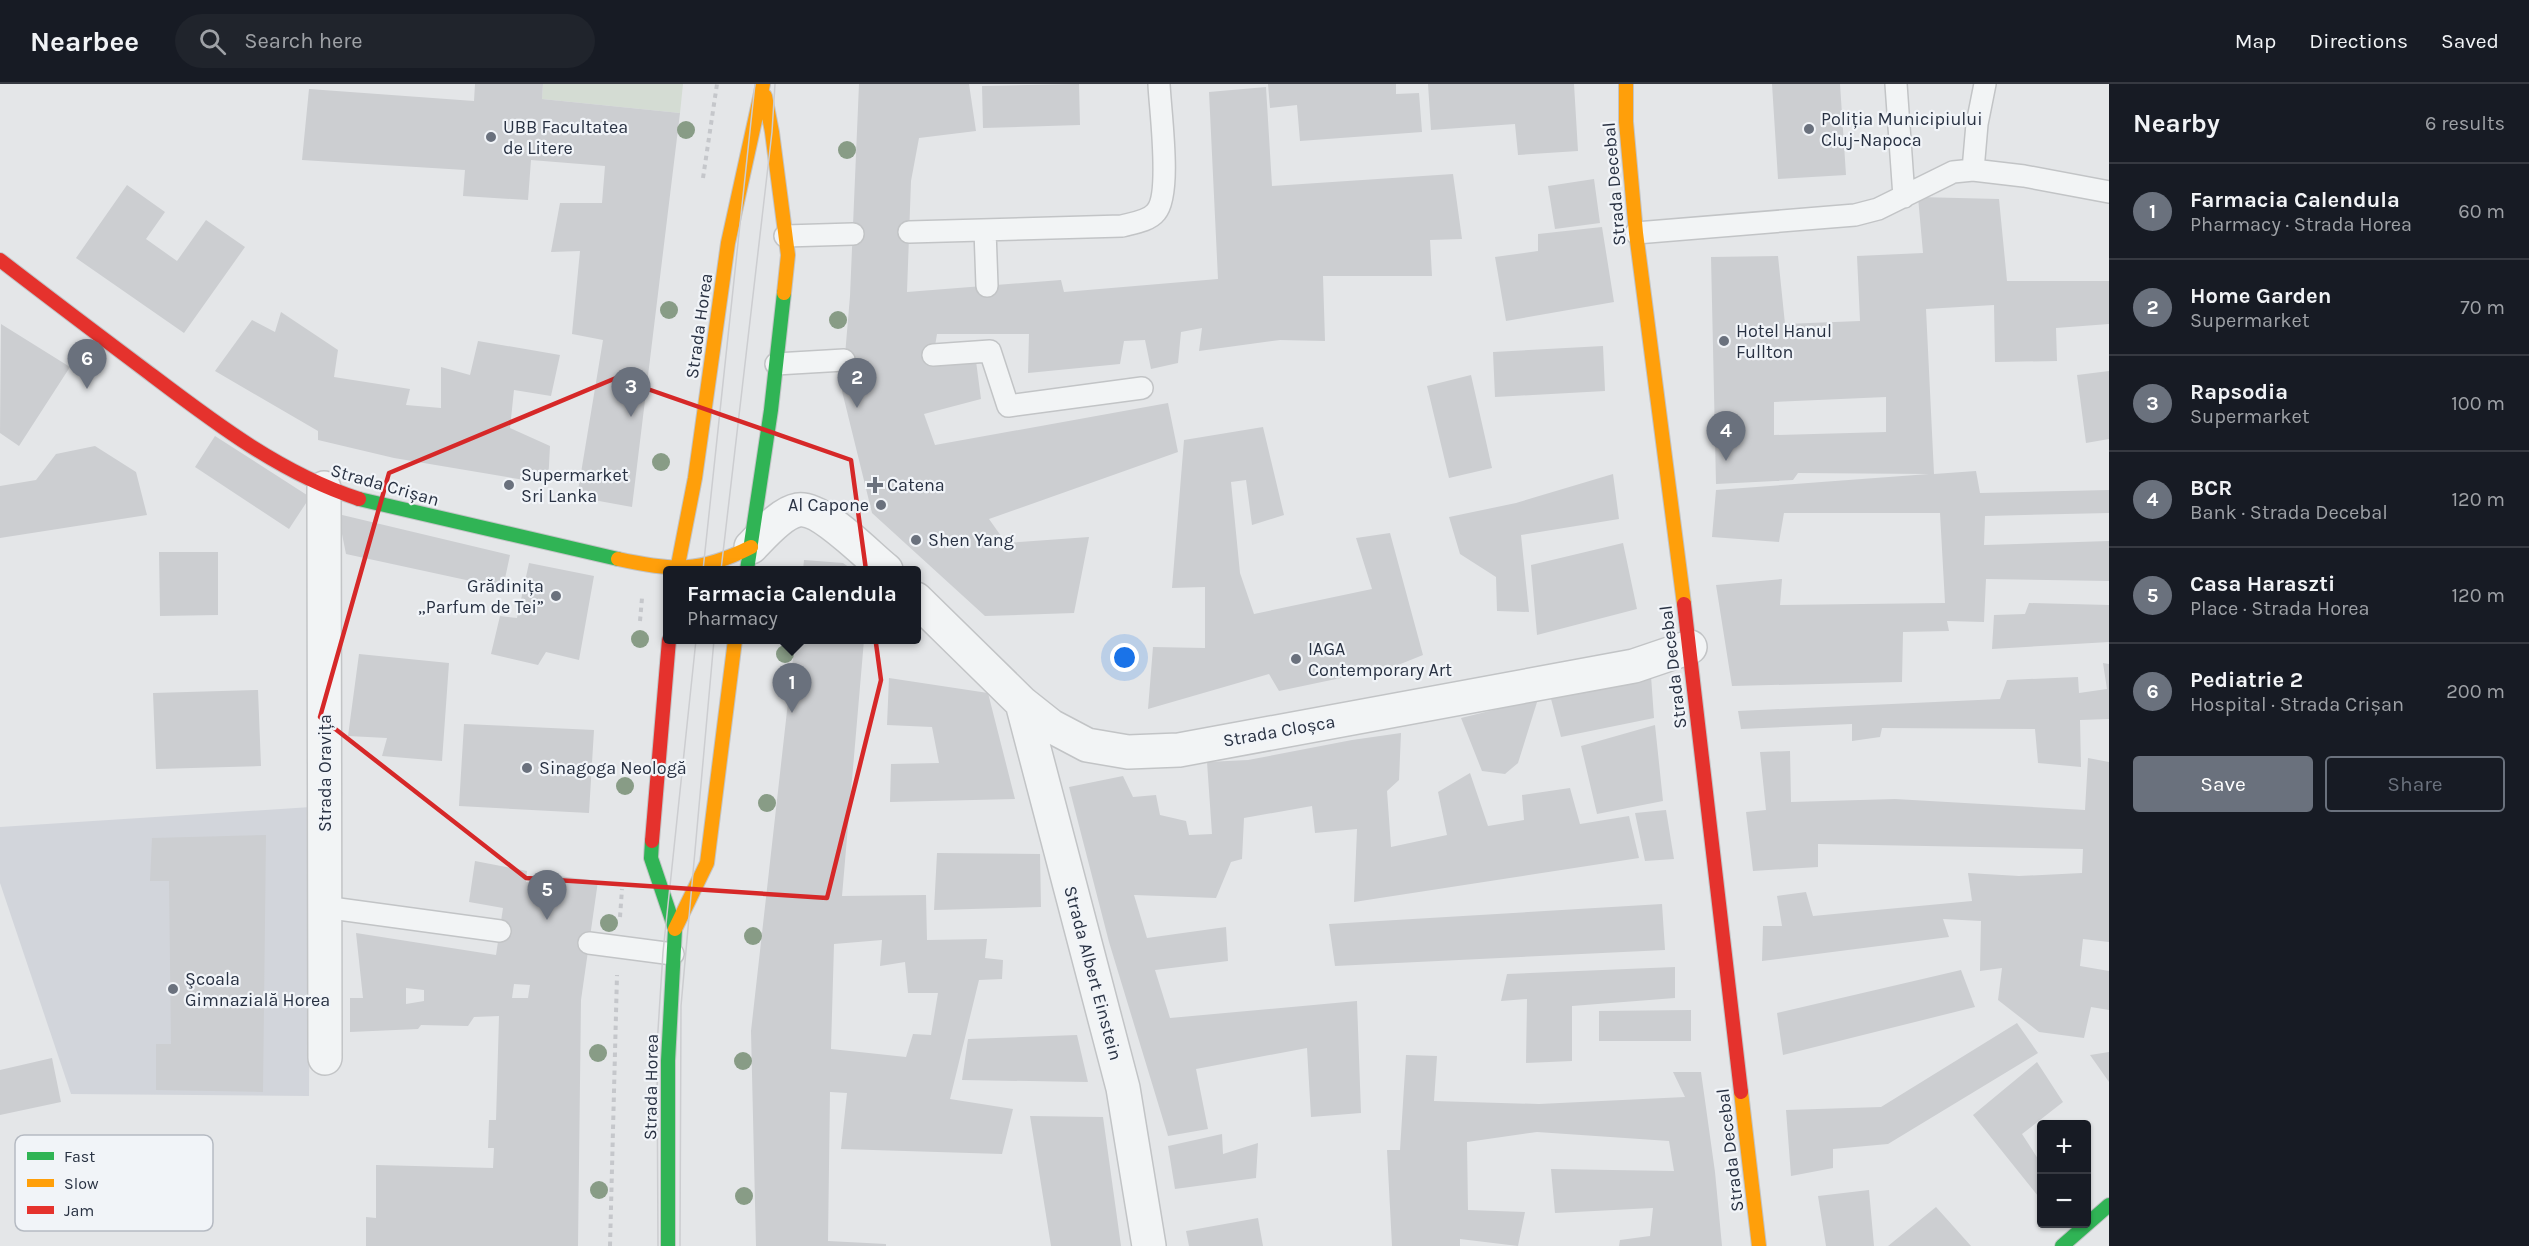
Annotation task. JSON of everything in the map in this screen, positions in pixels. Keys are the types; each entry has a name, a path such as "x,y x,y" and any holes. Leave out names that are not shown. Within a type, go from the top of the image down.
{"street":[{"name":"Strada Decebal","path":"1626,84 1626,122 1636,233 1690,647 1759,1246"},
{"name":"Strada Horea","path":"749,559 776,364 788,255 772,132 763,86"},
{"name":"Strada Horea","path":"678,566 697,467 728,243 763,86"},
{"name":"Strada Crișan","path":"0,260 196,409 258,451 324,488 367,502 663,568"},
{"name":"Strada Oravița","path":"324,488 325,1058"},
{"path":"749,559 783,518 796,510 803,510 819,515 881,566"},
{"name":"Strada Crișan","path":"713,566 749,559"},
{"name":"Strada Cloșca","path":"921,604 1022,703 1051,726 1087,745 1128,752 1179,750 1634,666 1690,647"},
{"name":"Strada Horea","path":"669,644 651,858 675,929"},
{"name":"Strada Horea","path":"668,1246 668,1061 675,929 707,863 734,644"},
{"name":"Strada Albert Einstein","path":"1022,703 1123,1088 1149,1246"},
{"path":"2062,1246 2109,1205"}],"lane":[{"path":"909,232 1122,226 1142,221 1156,213 1163,198 1165,180 1159,84"},
{"path":"1896,84 1904,197"},
{"path":"1973,170 1977,124 1986,84"},
{"path":"1636,233 1855,215 1878,209 1953,172 1973,170 2024,176 2109,192"},
{"path":"985,230 987,286"},
{"path":"785,236 853,234"},
{"path":"933,355 990,343 1008,406 1142,388"},
{"path":"776,364 844,360"},
{"path":"324,908 500,931"},
{"path":"589,943 673,954"}],"highlighted area":[{"path":"616,378 851,460 881,680 827,898 526,878 320,717 389,473"}],"shaded area":[{"path":"543,84 683,84 680,113 542,99"},
{"name":"Şcoala Gimnazială Horea","path":"311,807 309,1096 71,1094 0,883 0,827"}],"building":[{"path":"475,84 543,84 542,99 680,113 632,507 577,497 603,340 572,334 580,251 551,252 560,203 602,203 605,166 531,160 528,200 463,196 465,170 302,160 309,89 474,101"},
{"path":"859,84 969,84 976,131 919,138 911,181 907,292 1061,280 1064,292 1218,279 1209,92 1266,87 1272,186 1453,174 1462,239 1430,240 1432,276 1323,276 1325,341 1280,340 1199,351 1202,328 1181,332 1178,363 1151,369 1145,340 1124,341 1120,364 1028,373 1029,334 937,334 932,364 976,361 981,399 924,414 935,445 1168,403 1178,452 989,519 1006,543 1089,537 1074,613 985,616 872,513 842,391 850,296"},
{"path":"1079,84 1080,125 983,128 982,86"},
{"path":"1268,84 1396,84 1396,94 1419,93 1422,132 1300,141 1297,105 1270,108"},
{"path":"1428,84 1574,84 1578,151 1518,155 1515,124 1431,130"},
{"name":"Poliția Municipiului Cluj-Napoca","path":"1772,84 1840,84 1846,175 1778,179"},
{"path":"1594,179 1600,223 1555,229 1548,186"},
{"path":"127,185 165,212 146,239 177,261 206,220 245,247 184,333 76,258"},
{"path":"1918,197 1999,199 2007,281 2109,281 2109,324 2056,328 2057,361 1995,362 1994,305 1926,309 1934,474 1976,471 1980,493 2109,490 2109,513 1985,516 1984,545 2109,541 2109,581 1986,579 1984,622 1947,621 1949,631 1903,632 1902,682 1732,686 1716,585 1782,579 1780,605 1945,603 1940,513 1784,513 1779,542 1712,537 1716,490 1929,474 1798,473 1793,480 1716,484 1711,257 1778,256 1785,324 1860,321 1857,256 1923,253","holes":["1886,397 1886,432 1774,435 1774,402"]},
{"path":"1602,227 1614,302 1506,321 1495,257 1538,251 1538,234"},
{"path":"281,312 338,350 334,377 410,389 406,405 441,408 441,367 470,375 478,341 560,355 551,396 514,390 510,428 550,446 548,484 394,458 318,440 318,431 215,371 252,320 275,332"},
{"path":"1,324 70,367 19,446 0,433"},
{"path":"1603,346 1605,391 1495,397 1493,352"},
{"path":"2109,371 2109,439 2086,443 2077,375"},
{"path":"1471,375 1492,468 1449,478 1427,386"},
{"path":"1263,427 1284,515 1252,525 1246,480 1231,482 1240,573 1254,614 1372,589 1356,538 1390,533 1423,655 1393,667 1279,691 1269,674 1148,709 1153,647 1205,648 1205,587 1172,588 1184,440"},
{"path":"215,436 310,497 289,529 195,467"},
{"path":"95,446 136,472 147,515 0,538 0,486 36,480 56,454"},
{"path":"1613,474 1619,519 1521,535 1529,612 1497,611 1496,577 1460,554 1449,517 1516,503"},
{"path":"338,514 510,555 503,588 346,554"},
{"path":"1623,543 1637,609 1537,635 1531,565"},
{"path":"159,552 218,552 218,615 160,616"},
{"path":"804,560 843,563 847,566 803,566"},
{"name":"Grădinița „Parfum de Tei”","path":"529,563 594,576 579,660 546,652 538,665 491,654 500,616 517,618"},
{"path":"2029,603 2109,605 2109,642 1992,649 1994,615 2025,614"},
{"path":"795,644 864,644 842,896 926,895 927,940 987,939 985,958 1003,960 1002,979 979,980 950,1099 1013,1109 1002,1154 841,1149 847,1093 830,1092 828,1241 886,1244 886,1246 756,1246 751,1031","holes":["882,940 880,966 905,962 908,993 938,993 931,1035 913,1034 906,1057 831,1049 834,944"]},
{"path":"359,654 449,663 442,761 382,756 387,738 348,736"},
{"path":"2103,663 2109,664 2109,719 2080,720 2081,767 2038,763 2035,729 1882,728 1880,737 1852,741 1852,724 1741,729 1738,711 2000,699 2007,680 2078,677 2079,693 2107,689"},
{"path":"1651,676 1654,718 1561,737 1550,695"},
{"path":"889,678 988,693 1015,799 890,802 891,764 939,763 932,727 887,725"},
{"path":"258,690 261,766 156,769 153,693"},
{"path":"1538,699 1518,763 1505,774 1482,771 1461,718"},
{"name":"Sinagoga Neologă","path":"464,724 594,730 589,813 459,806"},
{"path":"1655,725 1663,801 1597,814 1581,746"},
{"path":"1401,733 1399,780 1387,791 1391,847 1447,835 1438,792 1470,773 1488,826 1524,820 1522,795 1570,788 1580,824 1629,816 1639,858 1354,902 1357,829 1315,833 1312,806 1244,818 1242,859 1231,862 1216,898 1134,895 1147,938 1226,927 1228,961 1155,970 1170,1018 1357,1001 1361,1113 1311,1117 1307,1048 1196,1069 1208,1129 1168,1136 1109,942 1069,787 1123,776 1133,797 1156,795 1160,815 1186,821 1189,835 1212,834 1207,762 1248,760"},
{"path":"1790,751 1791,802 1895,799 2085,810 2088,758 2109,762 2109,942 2083,939 2080,966 2109,971 2109,1010 2091,1007 2084,1038 2039,1032 1998,1000 2002,968 1980,971 1981,921 1943,919 1949,937 1762,961 1763,926 1782,926 1777,896 1806,892 1813,916 1972,901 1968,873 2019,876 2082,873 2083,849 1818,844 1818,867 1753,871 1746,812 1766,810 1760,752"},
{"path":"1666,810 1674,859 1645,861 1635,813"},
{"path":"266,835 263,1092 156,1090 156,1044 171,1044 169,881 150,881 152,838"},
{"path":"937,853 1040,854 1041,907 934,910"},
{"path":"475,861 527,871 526,882 542,884 543,874 598,881 581,1000 578,1246 366,1246 366,1217 376,1218 376,1165 493,1168 494,1148 488,1148 489,1120 496,1120 499,1016 474,1017 468,1026 421,1025 418,1029 350,1032 350,998 363,998 356,933 496,955 503,908 469,902","holes":["514,984 530,985 528,998 512,998","406,988 424,990 424,1001 406,1004"]},
{"path":"1662,904 1665,950 1335,966 1329,924"},
{"path":"1675,967 1675,998 1572,1006 1572,1061 1526,1063 1527,999 1501,1001 1507,974"},
{"path":"1961,970 1975,1007 1783,1055 1777,1013"},
{"path":"1691,1010 1691,1041 1599,1041 1599,1011"},
{"path":"2017,1023 2038,1053 1888,1144 1833,1149 1833,1168 1791,1176 1786,1110 1881,1107"},
{"path":"1077,1035 1088,1082 962,1080 968,1039"},
{"path":"2109,1052 2109,1082 2090,1055"},
{"path":"1406,1055 1437,1056 1434,1101 1539,1104 1685,1097 1673,1072 1701,1072 1715,1172 1722,1246 1619,1246 1620,1240 1650,1236 1653,1208 1555,1213 1551,1169 1674,1171 1669,1141 1537,1132 1467,1142 1468,1210 1525,1212 1518,1246 1460,1239 1460,1246 1392,1246 1387,1150 1400,1150"},
{"path":"52,1058 61,1102 0,1115 0,1070"},
{"path":"2037,1062 2063,1102 2037,1120 2022,1134 2037,1157 2037,1195 1973,1115"},
{"path":"1030,1116 1103,1117 1121,1246 1051,1246"},
{"path":"1222,1134 1223,1154 1258,1143 1256,1178 1175,1189 1168,1146"},
{"path":"1869,1190 1874,1246 1826,1246 1818,1196"},
{"path":"1936,1207 1971,1246 1888,1246"},
{"path":"1258,1218 1263,1246 1189,1246 1186,1231"}],"tram line":[{"path":"703,566 755,84"},
{"path":"721,566 772,132 775,84"},
{"path":"658,1246 657,1046 663,952 696,644"},
{"path":"680,1246 681,1006 714,644"}],"traffic: fast":[{"path":"748,566 771,410 784,293"},
{"path":"359,499 618,559"},
{"path":"652,841 651,858 675,929 668,1061 668,1246"},
{"path":"2062,1246 2109,1205"}],"traffic: slow":[{"path":"678,566 695,478 728,243 763,84"},
{"path":"1626,84 1626,122 1636,233 1684,604"},
{"path":"765,96 788,255 784,293"},
{"path":"694,566 716,562 751,547"},
{"path":"618,559 663,566"},
{"path":"675,929 707,863 734,644"},
{"path":"1741,1092 1759,1246"}],"traffic: jam":[{"path":"0,260 195,408 247,444 301,475 359,499"},
{"path":"1684,604 1741,1092"},
{"path":"652,841 669,644"}],"place":[{"name":"Poliția Municipiului Cluj-Napoca","path":"1809,129"},
{"name":"UBB Facultatea de Litere","path":"491,137"},
{"name":"Hotel Hanul Fullton","path":"1724,341"},
{"name":"Pediatrie 2","path":"87,389"},
{"name":"Home Garden","path":"857,408"},
{"name":"Rapsodia","path":"631,417"},
{"name":"BCR","path":"1726,461"},
{"name":"Supermarket Sri Lanka","path":"509,485"},
{"name":"Catena","path":"875,485"},
{"name":"Al Capone","path":"881,505"},
{"name":"Shen Yang","path":"916,540"},
{"name":"Grădinița „Parfum de Tei”","path":"556,596"},
{"name":"IAGA Contemporary Art","path":"1296,659"},
{"name":"Farmacia Calendula","path":"792,713"},
{"name":"Sinagoga Neologă","path":"527,768"},
{"name":"Casa Haraszti","path":"547,920"},
{"name":"Şcoala Gimnazială Horea","path":"173,989"}]}
